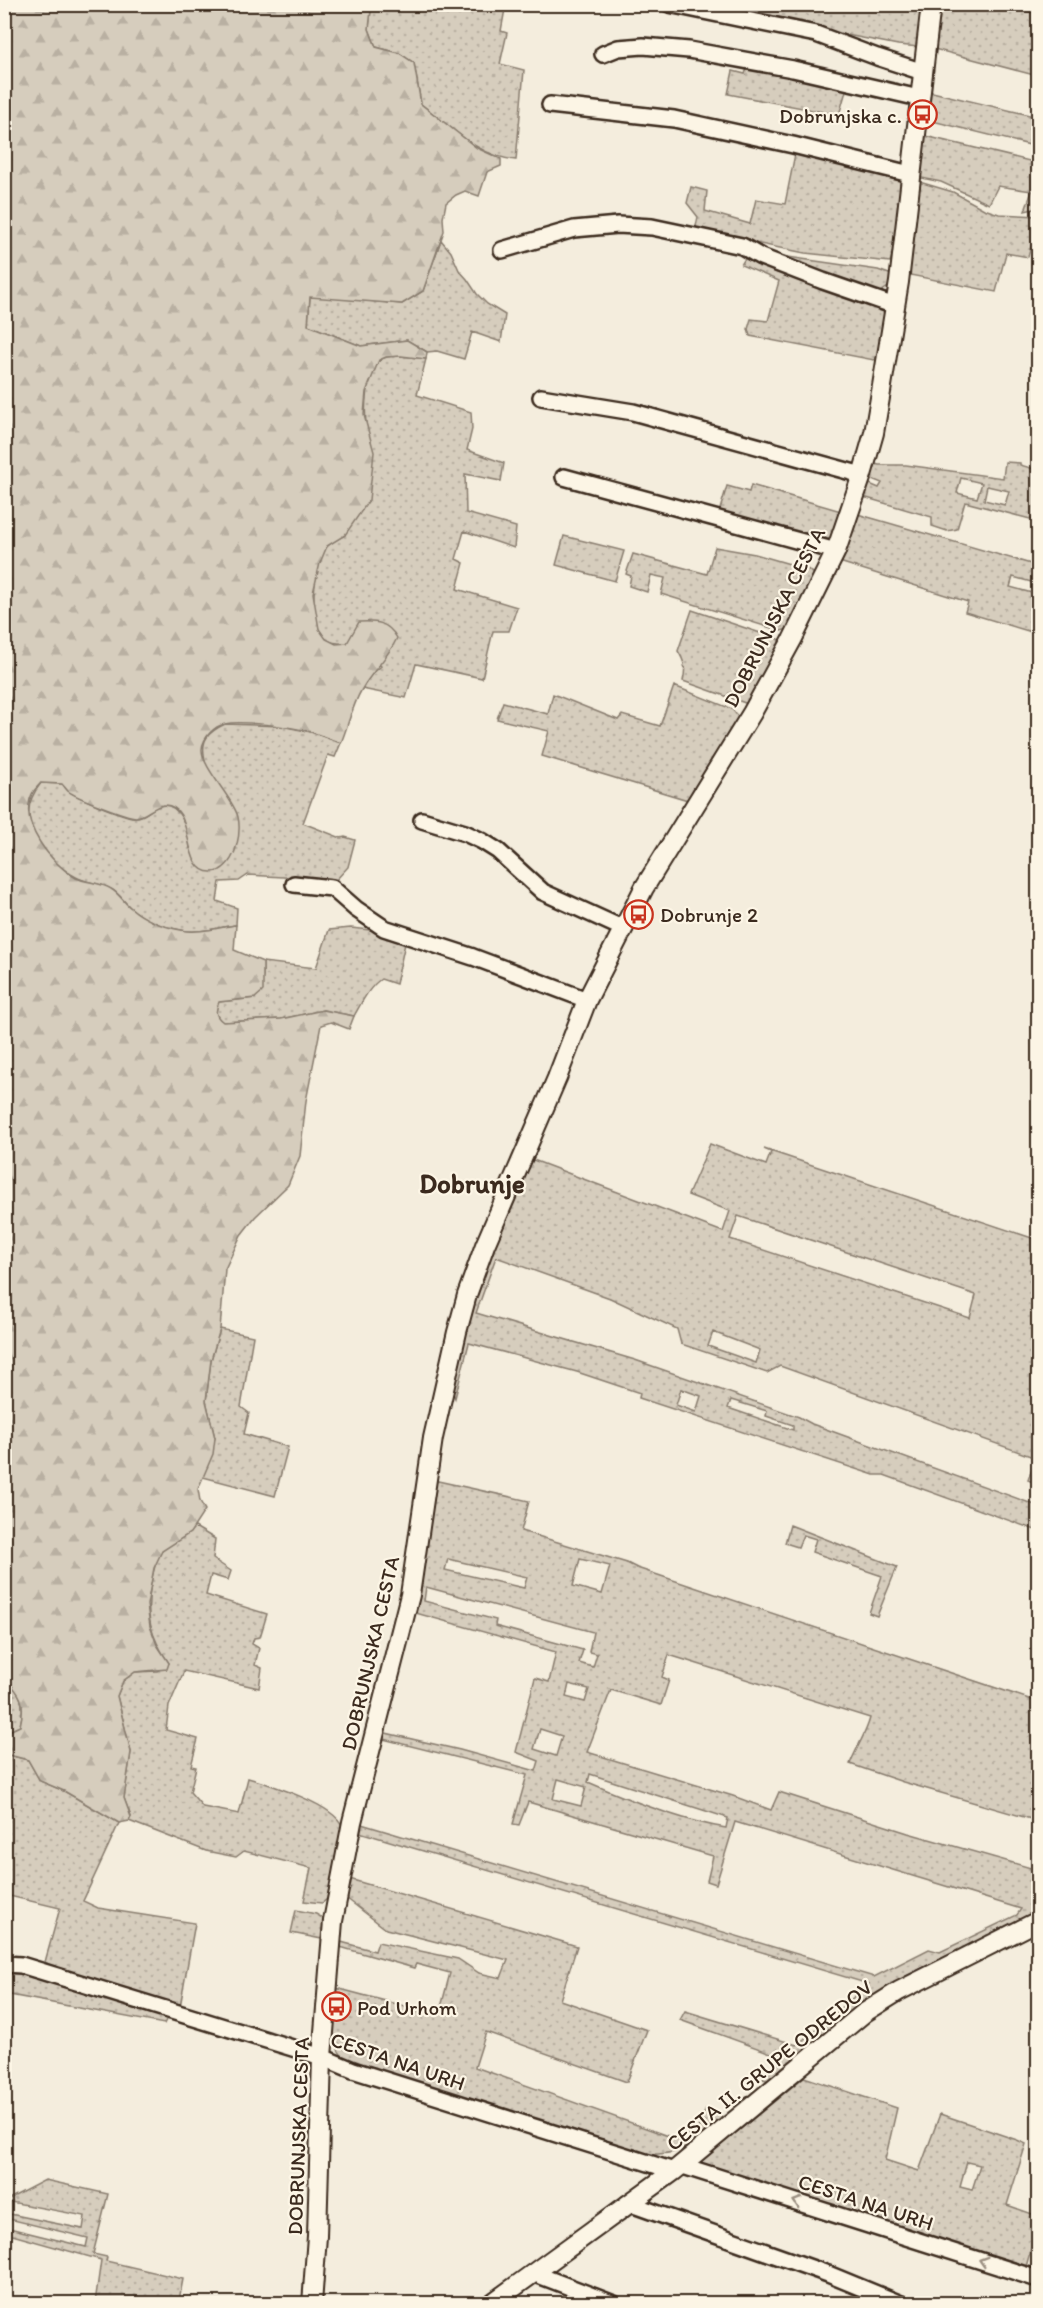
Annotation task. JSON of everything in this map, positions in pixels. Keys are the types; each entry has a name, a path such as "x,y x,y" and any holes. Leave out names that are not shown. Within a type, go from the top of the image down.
{"street":[{"path":"669,4 816,34 923,72"},
{"name":"DOBRUNJSKA CESTA","path":"312,2304 317,2236 322,2057 333,1921 352,1822 410,1594 433,1438 451,1354 467,1295 485,1245 557,1078 587,1000 644,888 752,713 836,551 874,433 895,306 931,4"},
{"path":"603,54 618,48 643,46 689,50 793,69 919,98"},
{"path":"550,105 674,119 910,174"},
{"path":"502,250 574,229 618,225 652,227 742,246 761,257 895,306"},
{"path":"541,397 633,412 862,475"},
{"path":"564,477 836,551"},
{"path":"422,820 465,833 482,841 498,851 543,892 624,930"},
{"path":"294,884 332,888 356,909 384,928 480,959 587,1000"},
{"name":"CESTA II. GRUPE ODREDOV","path":"491,2304 677,2168 864,2013 899,1990 1038,1921"},
{"name":"CESTA NA URH","path":"4,1964 21,1965 322,2057 353,2070 1038,2279"},
{"path":"628,2203 828,2274 901,2304"},
{"path":"533,2273 614,2304"}],"green space":[{"path":"5,4 386,5 371,10 369,29 376,47 399,53 414,63 421,104 477,148 501,159 501,166 487,172 479,196 465,191 446,203 443,218 444,231 423,291 402,304 310,297 308,325 361,346 407,340 427,352 426,359 401,356 379,360 366,392 364,415 374,452 369,500 345,535 327,546 320,563 313,593 319,629 326,639 336,644 347,643 359,622 377,622 390,629 397,638 366,682 341,743 303,730 255,723 225,724 210,733 204,741 203,756 212,774 231,801 239,824 238,841 233,855 226,865 216,872 202,869 195,862 181,815 174,808 164,805 136,817 80,798 68,791 62,784 41,783 32,794 29,806 33,830 40,842 57,863 76,878 107,887 117,893 136,912 168,927 195,931 236,925 234,950 263,962 263,991 255,998 219,1002 216,1013 223,1022 281,1019 323,1010 354,1016 349,1029 331,1022 321,1025 306,1101 300,1156 288,1185 255,1217 241,1235 225,1269 220,1329 211,1360 206,1401 215,1438 213,1454 198,1489 200,1501 205,1510 190,1533 162,1551 154,1568 147,1605 150,1626 157,1645 169,1663 167,1669 135,1672 123,1681 117,1696 131,1752 124,1798 131,1817 129,1821 119,1823 64,1791 40,1781 28,1760 5,1754 5,1733 20,1726 22,1704 15,1688 4,1677"},
{"path":"417,5 511,5 505,9 501,31 507,33 500,64 524,70 516,160 502,158 477,147 421,104 414,63 399,53 376,47 369,29 371,9 377,7 391,6 410,11"},
{"path":"703,5 925,5 919,47 898,45"},
{"path":"938,5 1000,5 1038,14 1038,76 934,49"},
{"path":"748,66 848,84 839,115 728,94 733,71 745,74"},
{"path":"928,91 1038,117 1038,147 924,119"},
{"path":"921,135 1038,163 1038,208 1025,211 1032,191 998,186 989,204 941,182 917,177"},
{"path":"796,149 897,177 903,182 894,250 890,262 805,253 695,231 698,217 687,203 691,187 707,191 705,211 750,224 756,199 785,204"},
{"path":"916,181 953,192 984,209 999,214 1038,216 1028,257 1006,253 996,292 905,274"},
{"path":"441,240 477,294 487,304 505,315 501,342 472,332 464,359 437,351 427,352 407,340 361,346 308,325 310,296 402,304 423,291"},
{"path":"774,255 878,270 892,275 888,287 879,293 858,290"},
{"path":"746,257 878,304 885,311 880,353 874,360 750,336 748,329 751,319 768,321 779,281 741,265"},
{"path":"389,356 426,359 417,395 471,412 472,429 467,450 504,463 501,481 465,474 466,513 516,527 514,548 464,531 456,559 464,563 457,589 517,607 509,631 493,631 482,678 416,664 406,698 362,689 370,676 381,666 353,647 326,639 315,617 314,605 318,568 322,557 332,542 345,535 367,431 366,403 372,372 382,359"},
{"path":"1005,462 1020,463 1020,465 1038,470 1038,521 965,502 957,529 947,531 932,526 932,517 860,496 865,482 879,488 882,483 867,477 871,463 906,465 1003,478","holes":["961,478 982,483 977,498 957,493","987,486 1009,491 1005,505 984,500"]},
{"path":"751,485 841,511 831,542 718,516 727,486 749,492"},
{"path":"854,513 1038,566 1038,634 965,612 968,602 836,561","holes":["1013,577 1035,583 1032,593 1010,587"]},
{"path":"564,536 624,551 615,581 556,565"},
{"path":"715,547 755,554 807,569 815,574 791,628 781,631 661,594 665,578 651,575 647,592 629,586 631,576 626,574 633,554 707,574"},
{"path":"692,610 778,639 781,647 748,704 683,681 684,666 678,651"},
{"path":"674,686 732,709 739,718 688,800 542,756 549,731 497,719 503,702 548,714 553,694 618,720 622,715 660,726"},
{"path":"225,724 281,726 311,732 341,743 335,757 328,755 303,823 341,838 355,840 348,867 336,880 248,875 239,881 220,882 217,901 237,908 236,925 188,931 168,927 148,919 131,908 111,889 76,877 53,860 40,844 31,826 29,808 31,799 41,783 63,784 68,791 80,798 134,817 167,805 178,812 186,826 190,849 205,760 205,742 214,730"},
{"path":"351,928 390,932 406,939 396,984 381,979 377,982 354,1016 323,1010 281,1019 223,1022 217,1018 218,1002 255,998 263,977 263,962 316,968 329,930"},
{"path":"710,1144 766,1165 771,1152 764,1149 1038,1240 1038,1484 1028,1480 1036,1458 780,1366 767,1373 681,1344 677,1329 610,1298 496,1257 476,1313 635,1360 799,1417 812,1424 1038,1506 1038,1531 884,1475 874,1475 639,1398 640,1393 577,1372 469,1343 455,1398 451,1388 478,1283 528,1158 723,1232 730,1211 688,1195","holes":["738,1216 976,1295 970,1318 730,1239","713,1332 760,1350 756,1363 708,1346","681,1389 701,1396 696,1412 676,1405","731,1400 767,1411 766,1416 793,1425 793,1430 728,1408"]},
{"path":"220,1329 253,1336 241,1407 249,1413 244,1434 288,1447 275,1496 203,1477 215,1438 206,1401 211,1360"},
{"path":"438,1481 529,1501 521,1531 627,1563 1038,1702 1038,1821 903,1782 850,1764 870,1718 669,1655 662,1677 669,1680 661,1705 611,1690 587,1752 733,1796 771,1810 779,1792 908,1833 1038,1870 1038,1913 906,1976 863,2004 769,2081 763,2079 781,2061 782,2057 680,2020 685,2011 797,2045 869,1984 356,1831 358,1823 874,1977 929,1949 940,1952 1017,1915 1021,1909 735,1822 716,1884 707,1881 713,1856 528,1802 519,1825 513,1824 527,1775 379,1738 381,1732 460,1750 536,1771 539,1761 516,1752 535,1678 549,1682 556,1652 412,1612 434,1484","holes":["448,1559 527,1577 524,1588 445,1570","580,1559 610,1566 602,1594 573,1586","426,1587 593,1632 589,1652 597,1654 593,1667 579,1663 583,1650 495,1626 496,1620 424,1601","569,1684 589,1689 585,1702 566,1697","540,1729 562,1736 556,1756 534,1749","590,1774 728,1818 726,1828 638,1803 588,1782","558,1779 586,1787 581,1806 553,1799"]},
{"path":"790,1525 897,1567 877,1616 869,1613 882,1576 812,1552 816,1539 803,1535 798,1547 785,1543"},
{"path":"195,1527 215,1539 213,1559 231,1571 228,1580 211,1575 206,1595 267,1614 260,1637 254,1638 252,1644 259,1648 255,1665 262,1668 259,1688 184,1671 169,1706 166,1730 198,1739 191,1766 196,1767 190,1792 203,1807 239,1814 248,1778 300,1796 337,1818 342,1826 327,1899 322,1903 304,1901 311,1868 244,1851 236,1857 206,1851 129,1821 131,1817 124,1798 131,1752 117,1696 123,1681 135,1672 157,1671 169,1663 153,1635 149,1616 151,1583 161,1552"},
{"path":"5,1677 21,1699 22,1711 20,1726 5,1733"},
{"path":"5,1754 28,1760 40,1781 64,1791 119,1823 83,1901 98,1908 195,1923 180,2007 57,1969 45,1962 60,1908 5,1895"},
{"path":"346,1878 577,1946 560,2000 647,2030 627,2082 486,2032 475,2067 679,2140 698,2128 706,2109 719,2113 723,2118 720,2123 683,2149 664,2154 638,2154 348,2062 341,2055 334,2037 336,1988 439,2015 450,1973 416,1964 414,1968 340,1947 341,1942 375,1951 378,1942 458,1959 479,1973 501,1978 508,1960 386,1929 346,1898"},
{"path":"296,1910 316,1914 326,1920 322,1939 291,1933"},
{"path":"4,1970 52,1980 167,2018 164,2024 5,1994"},
{"path":"804,2077 897,2108 885,2160 919,2171 940,2114 1026,2144 1007,2205 1038,2216 1038,2225 1025,2270 698,2164","holes":["967,2162 980,2165 972,2190 960,2187"]},
{"path":"45,2180 108,2194 93,2254 107,2257 106,2261 183,2279 179,2300 189,2303 95,2303 101,2260 5,2233 5,2227 86,2247 88,2238 5,2218 5,2213 83,2229 85,2216 5,2201"}],"place":[{"name":"Dobrunjska c.","path":"923,115"},
{"name":"Dobrunje 2","path":"639,914"},
{"name":"Pod Urhom","path":"336,2007"}],"district":[{"name":"Dobrunje","path":"472,1183"}]}
